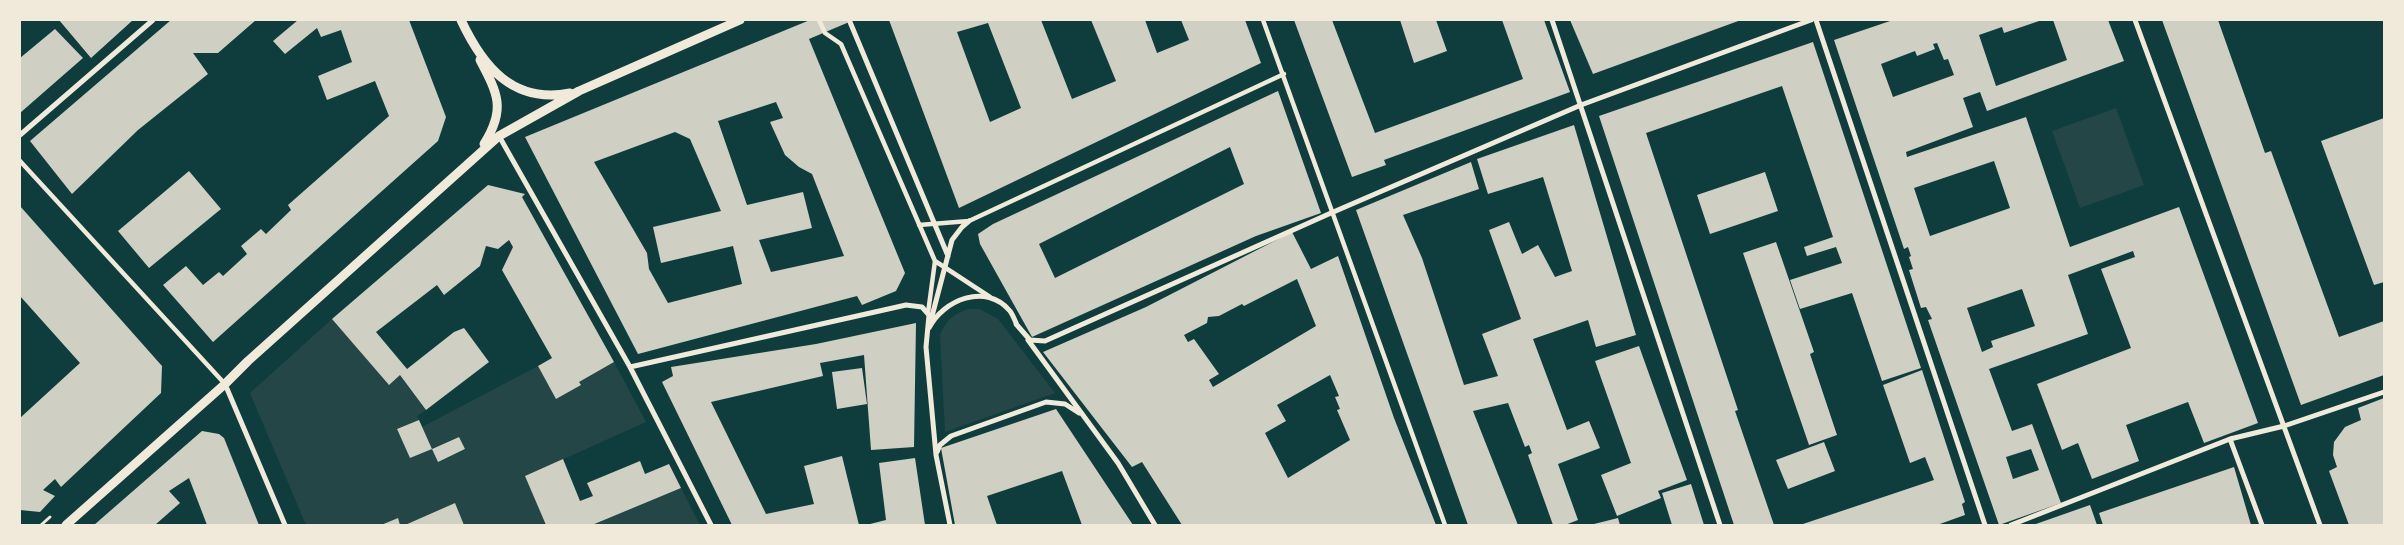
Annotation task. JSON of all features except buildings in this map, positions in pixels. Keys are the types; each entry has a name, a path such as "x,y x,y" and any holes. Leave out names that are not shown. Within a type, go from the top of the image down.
{"street":[{"path":"20,135 153,20"},
{"path":"461,20 494,88 499,104 494,126 486,142 475,155"},
{"path":"66,525 225,384 475,155 499,136 538,112 591,86 740,20"},
{"path":"819,20 825,33 841,44 935,262 926,338 936,455 950,525"},
{"path":"1263,20 1445,525"},
{"path":"1552,20 1720,525"},
{"path":"1016,324 1030,340 1045,340 1581,105 1811,20"},
{"path":"1816,20 1985,525"},
{"path":"2135,20 2320,525"},
{"path":"850,22 948,256"},
{"path":"473,46 499,76 528,93 543,95 561,94 591,86"},
{"path":"919,225 969,221 1284,74"},
{"path":"499,136 630,367 711,525"},
{"path":"20,161 225,384 285,525"},
{"path":"926,338 954,236 969,221"},
{"path":"935,262 1011,312 1016,324 1118,463 1155,525"},
{"path":"926,338 934,320 948,305 966,298 975,297 995,301"},
{"path":"630,367 897,307 917,305 928,312"},
{"path":"2011,525 2230,439 2284,426 2384,392"},
{"path":"936,455 940,445 951,436 1046,402 1058,402 1069,405 1090,424"},
{"path":"2230,439 2262,525"}],"shaded area":[{"path":"2116,108 2144,185 2080,208 2052,131"},
{"path":"969,309 979,309 998,319 1055,393 945,432 940,335 951,318"},
{"path":"332,319 388,384 400,375 426,410 417,416 419,420 397,430 410,458 432,448 422,427 538,366 556,399 579,382 614,362 646,422 526,476 546,525 464,525 455,503 405,525 400,525 397,518 381,525 306,525 250,393","holes":["458,437 465,450 438,461 432,448"]},
{"path":"681,488 700,525 592,525"}]}
